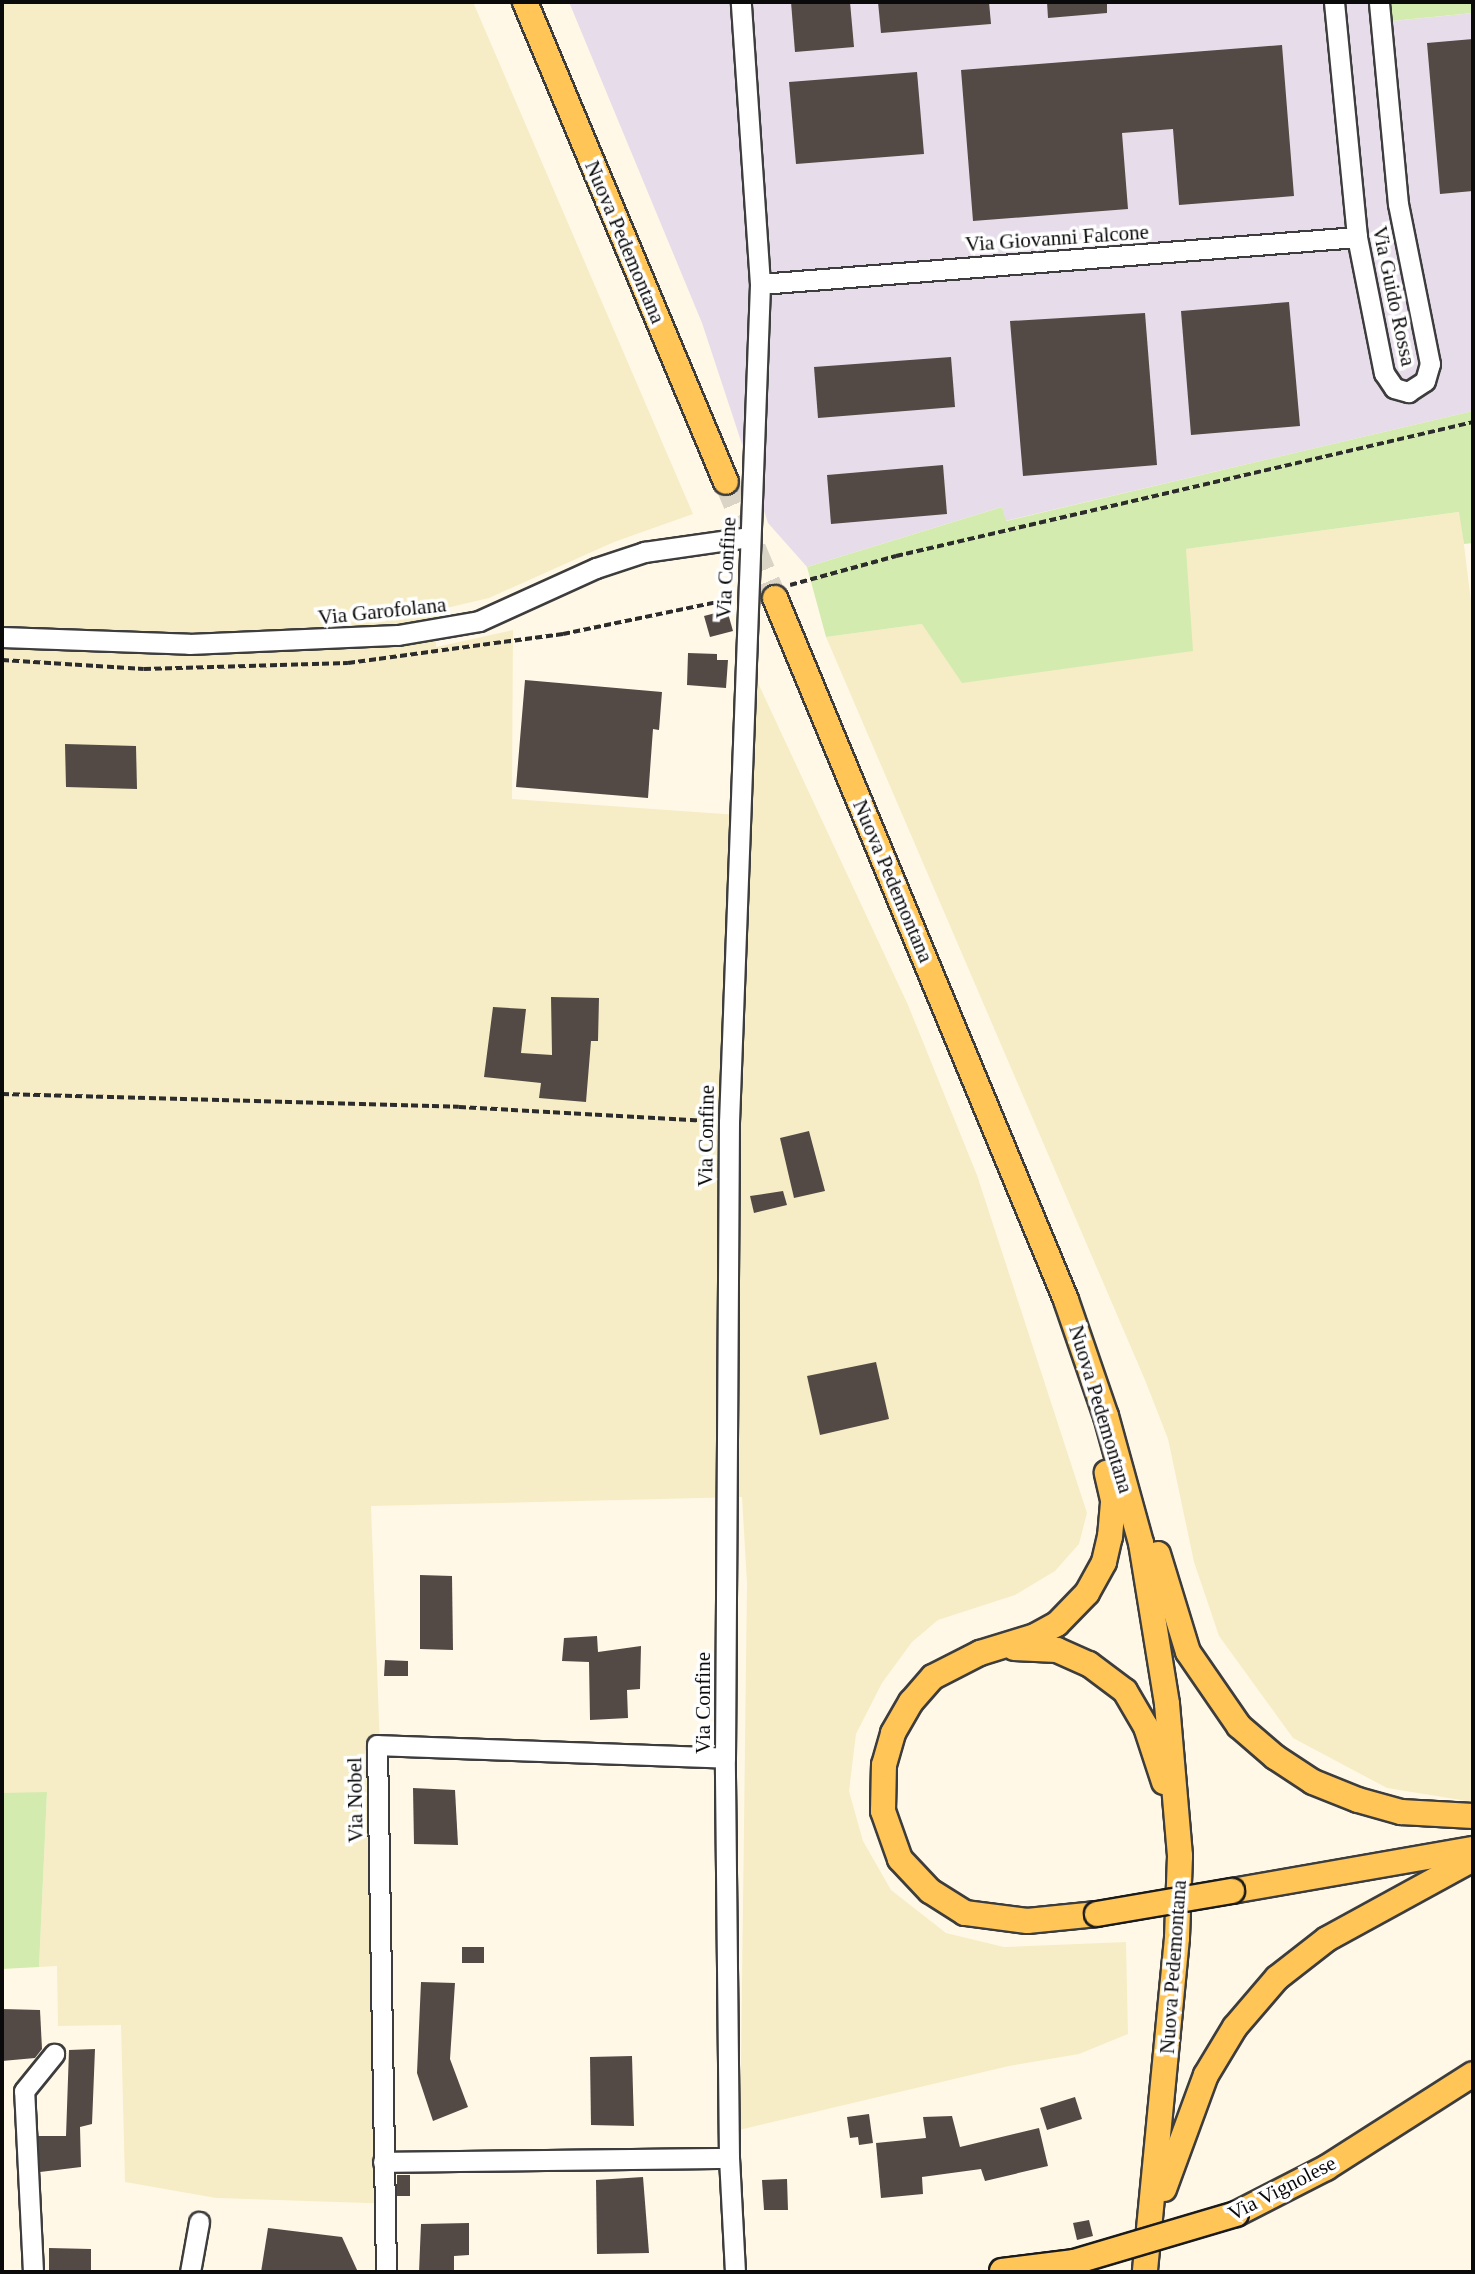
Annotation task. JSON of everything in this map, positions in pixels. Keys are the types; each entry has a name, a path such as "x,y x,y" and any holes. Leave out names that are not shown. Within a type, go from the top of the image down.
{"main road":[{"name":"Nuova Pedemontana","path":"525,2 726,482"},
{"name":"Nuova Pedemontana","path":"781,592 1083,1348 1141,1543 1167,1704 1180,1856 1153,2220 1145,2272"},
{"path":"972,1071 996,1164 1059,1326 1104,1461 1113,1500 1104,1562 1087,1593 1056,1624 1006,1648"},
{"path":"1083,1348 1104,1380 1129,1440 1178,1628 1211,1688 1239,1726 1313,1782 1358,1800 1401,1812 1473,1816"},
{"path":"1180,1856 1165,1784 1146,1727 1125,1691 1089,1664 1057,1650 1006,1648 980,1653 933,1677 911,1702 893,1733 884,1765 883,1811 900,1859 930,1891 965,1913 1027,1921 1097,1914 1473,1849"},
{"path":"1412,1860 1473,1838"},
{"path":"1153,2220 1206,2075 1235,2026 1277,1978 1327,1939 1473,1859"},
{"name":"Via Vignolese","path":"996,2271 1074,2262 1236,2214 1326,2168 1473,2074"}],"street":[{"name":"Via Confine","path":"735,2272 729,2158 725,1758 729,1122 760,284 741,2"},
{"name":"Via Guido Rossa","path":"1334,2 1357,237 1384,373 1400,391 1418,388 1429,375 1430,364 1398,204 1379,2"},
{"name":"Via Giovanni Falcone","path":"760,284 1357,237"},
{"name":"Via Garofolana","path":"2,637 189,644 398,635 479,621 596,568 644,552 750,537"},
{"name":"Via Nobel","path":"386,2272 377,1745 725,1758"},
{"path":"33,2272 24,2091 54,2054"},
{"path":"383,2162 729,2158"},
{"path":"190,2272 199,2222"}],"path":[{"path":"781,592 897,556 1473,422"},
{"path":"2,1094 459,1107 729,1122"}],"shaded area":[{"path":"2,2 473,2 693,514 614,542 489,598 438,610 436,647 513,630 512,799 738,815 752,670 908,1005 977,1175 1087,1513 1079,1544 1055,1571 1015,1595 938,1620 912,1642 882,1683 856,1734 849,1791 863,1841 891,1890 946,1933 1004,1947 1126,1942 1128,2034 1079,2054 1009,2066 735,2131 741,2065 747,1583 742,1497 371,1506 397,2204 216,2198 125,2182 121,2025 58,2026 57,1966 39,1967 47,1793 2,1793"},
{"path":"569,2 1391,2 1393,21 1473,13 1473,411 1005,521 1002,507 807,567 768,523 702,323"},
{"path":"1460,512 1473,618 1473,1802 1387,1788 1293,1738 1219,1636 1194,1562 1168,1439 1145,1380 826,637 922,624 1192,651 1185,549"}],"green space":[{"path":"1391,2 1473,2 1473,13 1392,21"},
{"path":"1473,411 1473,543 1464,544 1459,512 1186,549 1193,651 962,683 922,624 826,637 807,567 1002,507 1006,521"},
{"path":"47,1792 39,1967 2,1969 2,1793"}],"building":[{"path":"791,2 850,2 854,47 795,52"},
{"path":"878,2 989,2 991,24 881,33"},
{"path":"1047,2 1107,2 1107,13 1048,18"},
{"path":"1473,39 1473,191 1440,194 1427,43"},
{"path":"1282,45 1294,196 1179,205 1173,129 1122,133 1128,209 973,221 961,70"},
{"path":"917,72 924,154 796,164 789,82"},
{"path":"1289,302 1300,426 1191,435 1181,311"},
{"path":"1145,313 1157,465 1023,476 1010,321"},
{"path":"951,357 955,407 818,418 814,367"},
{"path":"943,465 947,514 831,524 827,475"},
{"path":"727,610 733,631 710,637 704,616"},
{"path":"688,653 717,654 717,660 728,660 726,688 687,685"},
{"path":"525,680 662,692 659,730 653,729 648,798 516,787"},
{"path":"65,744 136,746 137,789 66,787"},
{"path":"551,997 599,998 598,1041 591,1041 586,1102 539,1098 541,1083 484,1077 493,1007 526,1009 521,1053 552,1055"},
{"path":"809,1131 825,1191 794,1198 780,1138"},
{"path":"783,1191 787,1205 754,1213 750,1196"},
{"path":"876,1362 889,1419 820,1435 807,1376"},
{"path":"420,1575 452,1576 453,1650 420,1649"},
{"path":"597,1636 598,1652 641,1646 640,1689 627,1690 628,1718 590,1720 589,1662 562,1661 564,1638"},
{"path":"385,1660 408,1661 408,1676 384,1676"},
{"path":"413,1788 455,1790 458,1845 414,1844"},
{"path":"462,1947 484,1947 484,1963 462,1963"},
{"path":"421,1982 455,1983 450,2059 468,2107 433,2121 417,2073"},
{"path":"2,2009 40,2010 42,2049 35,2058 2,2061"},
{"path":"95,2049 92,2124 80,2127 81,2167 40,2172 38,2136 66,2136 69,2050"},
{"path":"632,2056 634,2126 591,2125 590,2057"},
{"path":"1075,2097 1082,2119 1047,2130 1040,2108"},
{"path":"869,2114 873,2143 859,2145 858,2137 850,2138 847,2117"},
{"path":"952,2116 960,2147 1039,2128 1048,2166 985,2181 981,2169 922,2177 923,2194 881,2198 876,2143 926,2138 923,2117"},
{"path":"397,2175 410,2175 410,2196 397,2196"},
{"path":"643,2177 649,2253 597,2254 596,2180"},
{"path":"787,2179 788,2210 764,2210 762,2180"},
{"path":"1089,2220 1093,2236 1077,2240 1073,2223"},
{"path":"469,2223 469,2255 454,2256 454,2272 419,2272 421,2224"},
{"path":"268,2228 342,2237 358,2272 261,2272"},
{"path":"49,2248 91,2249 91,2272 49,2272"}],"tunnel":[{"path":"726,482 775,598"}]}
